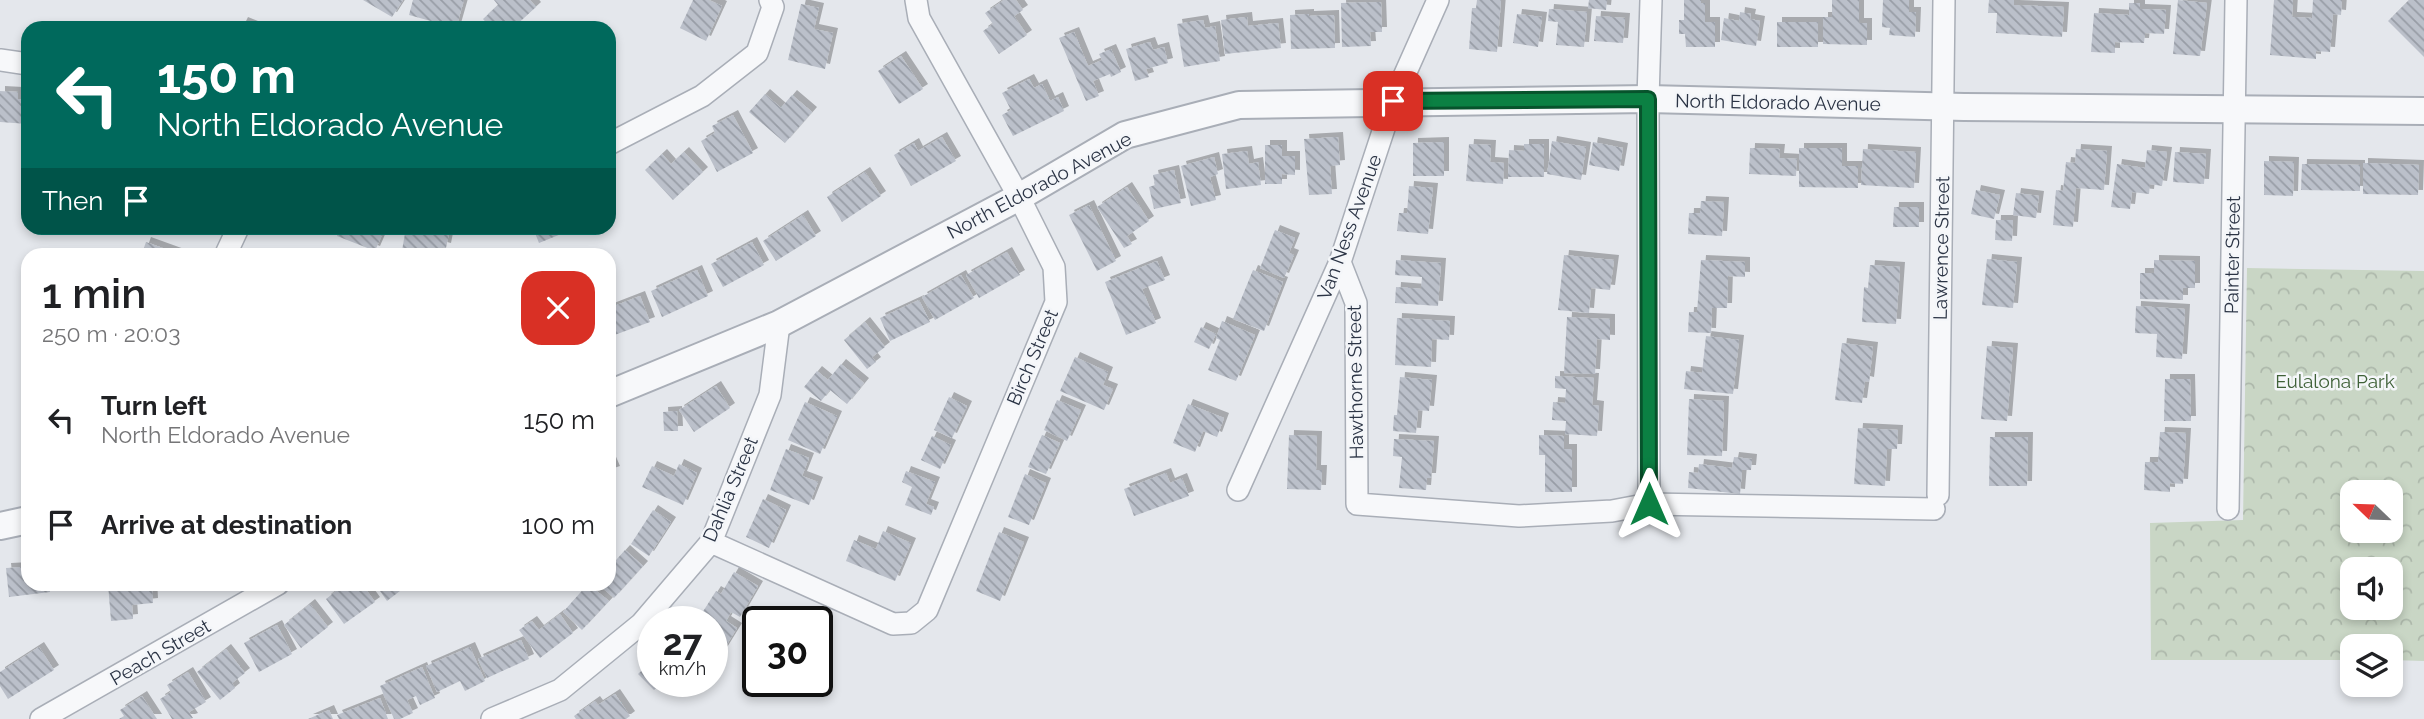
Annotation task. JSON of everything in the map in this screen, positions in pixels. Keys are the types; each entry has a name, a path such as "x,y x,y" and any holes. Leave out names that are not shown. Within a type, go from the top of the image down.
{"street":[{"path":"616,140 702,96 757,53 773,7 770,0"},
{"name":"Birch Street","path":"711,542 893,624 911,623 927,610 1056,302 1054,267 1019,197 919,18 916,0"},
{"name":"Van Ness Avenue","path":"1238,490 1340,262 1393,101 1438,0"},
{"path":"1649,504 1648,99 1651,0"},
{"name":"Lawrence Street","path":"1649,504 1936,502 1944,0"},
{"name":"Painter Street","path":"2228,509 2236,0"},
{"path":"0,60 21,63"},
{"name":"North Eldorado Avenue","path":"616,391 779,324 1019,197 1125,135 1240,104 1648,99 1943,106 2424,111"},
{"name":"Hawthorne Street","path":"1340,262 1356,303 1357,504 1518,516 1612,511 1649,504"},
{"name":"Dahlia Street","path":"492,719 559,690 641,624 711,542 770,396 779,324"},
{"path":"0,526 21,522"},
{"name":"Peach Street","path":"41,719 266,591"}],"green space":[{"name":"Eulalona Park","path":"2247,268 2424,271 2424,661 2403,660 2403,634 2340,634 2340,660 2151,660 2150,523 2243,520"}],"building":[{"path":"363,0 403,0 392,17"},
{"path":"413,0 464,0 458,21 431,21 409,15"},
{"path":"494,0 530,0 536,7 521,21 485,21 483,19 498,5"},
{"path":"693,0 709,0 722,6 706,41 680,28"},
{"path":"1004,0 1016,0 1023,10 1014,16 1027,35 999,54 983,31 993,24 985,13"},
{"path":"1477,0 1501,0 1497,52 1469,49 1472,8 1476,8"},
{"path":"1589,0 1607,0 1606,10 1588,8"},
{"path":"1684,0 1701,0 1701,3 1705,3 1705,22 1715,22 1715,47 1686,47 1685,34 1679,34 1679,20 1684,20"},
{"path":"1832,0 1859,0 1859,23 1867,23 1867,45 1823,44 1823,17 1832,17"},
{"path":"1883,0 1909,0 1909,12 1916,12 1915,37 1889,35 1890,28 1882,27"},
{"path":"1989,0 2014,0 2014,5 2064,7 2062,37 1996,33 1997,13 1988,13"},
{"path":"2178,0 2207,3 2200,56 2173,54"},
{"path":"2274,0 2293,0 2292,17 2312,18 2313,0 2342,0 2341,15 2333,14 2330,52 2316,51 2316,59 2270,55"},
{"path":"2409,0 2424,0 2424,57 2388,21"},
{"path":"1381,2 1382,32 1370,32 1371,46 1342,47 1341,3"},
{"path":"2129,3 2140,3 2140,9 2166,10 2164,34 2145,33 2144,43 2115,42 2115,53 2091,52 2094,13 2129,15"},
{"path":"801,4 819,8 814,29 833,33 825,69 788,60"},
{"path":"1549,9 1587,12 1584,47 1556,45 1558,22 1548,21"},
{"path":"1740,12 1751,14 1750,19 1760,21 1756,46 1721,40 1724,18 1739,21"},
{"path":"1517,14 1542,17 1538,47 1513,43"},
{"path":"1290,15 1334,15 1335,48 1291,49"},
{"path":"1596,16 1625,18 1623,43 1594,41"},
{"path":"1247,17 1248,26 1278,23 1281,48 1225,54 1221,20"},
{"path":"1203,20 1205,28 1215,26 1220,61 1184,67 1177,24"},
{"path":"1777,22 1818,22 1818,47 1777,47"},
{"path":"1074,32 1088,66 1102,60 1099,54 1111,49 1121,72 1093,81 1099,96 1086,101 1059,38"},
{"path":"1150,42 1153,50 1164,47 1168,63 1146,69 1149,77 1135,81 1126,49"},
{"path":"901,56 923,89 899,104 878,71"},
{"path":"1029,79 1034,88 1042,84 1050,101 1058,97 1064,111 1013,136 1002,115 1011,110 1002,93"},
{"path":"0,91 18,92 18,99 21,99 21,124 0,122"},
{"path":"765,94 781,108 792,95 812,112 785,143 749,112"},
{"path":"733,115 753,153 717,172 701,141 715,133 712,126"},
{"path":"942,137 956,161 911,186 894,155 914,143 918,151"},
{"path":"1338,137 1340,165 1330,166 1332,194 1309,195 1304,139"},
{"path":"1552,141 1586,147 1581,180 1547,174"},
{"path":"1444,142 1444,176 1413,176 1413,143"},
{"path":"1593,142 1623,148 1619,171 1589,165"},
{"path":"1469,144 1491,145 1490,162 1504,163 1503,184 1466,181"},
{"path":"1524,144 1544,144 1544,177 1508,177 1509,150 1524,151"},
{"path":"1265,145 1282,145 1282,156 1295,156 1295,175 1282,174 1282,184 1265,184"},
{"path":"1750,148 1780,149 1779,158 1797,159 1796,176 1749,174"},
{"path":"1799,148 1842,148 1842,166 1858,166 1858,188 1799,187"},
{"path":"1863,149 1916,152 1914,188 1861,185"},
{"path":"2076,149 2107,151 2104,190 2076,188 2073,227 2053,225 2056,190 2063,191 2066,162 2075,163"},
{"path":"2147,150 2167,152 2162,186 2150,184 2149,194 2132,192 2130,209 2111,207 2117,164 2145,168"},
{"path":"1247,151 1249,164 1258,162 1261,185 1226,189 1222,154"},
{"path":"684,152 703,172 673,200 645,170 662,154 671,164"},
{"path":"2175,152 2206,154 2204,184 2173,182"},
{"path":"1214,157 1218,174 1210,177 1216,200 1191,206 1181,166"},
{"path":"2264,161 2294,162 2293,196 2264,195"},
{"path":"2363,163 2419,165 2418,195 2363,194"},
{"path":"2302,164 2360,165 2360,191 2301,190"},
{"path":"1174,170 1181,203 1154,209 1149,187 1155,185 1153,175"},
{"path":"865,172 881,196 842,222 827,197"},
{"path":"1409,186 1433,188 1428,234 1397,231 1399,213 1407,213"},
{"path":"1127,187 1149,221 1127,236 1132,244 1124,248 1097,207"},
{"path":"1976,190 2000,195 1994,219 1971,214"},
{"path":"2016,193 2039,196 2036,218 2013,215"},
{"path":"1701,201 1724,202 1722,236 1688,234 1689,213 1700,213"},
{"path":"1089,205 1116,261 1097,271 1069,215"},
{"path":"1894,207 1919,207 1919,227 1893,227"},
{"path":"803,215 816,236 776,261 763,241"},
{"path":"1996,220 2013,220 2012,241 1995,240"},
{"path":"1275,230 1295,238 1289,253 1294,255 1284,278 1260,268"},
{"path":"382,235 376,248 367,248 337,236"},
{"path":"405,235 449,235 446,248 402,248"},
{"path":"536,235 559,235 539,243"},
{"path":"146,242 163,248 144,248"},
{"path":"752,242 764,265 723,287 711,264"},
{"path":"1007,252 1020,275 979,298 966,275"},
{"path":"1564,255 1614,260 1610,290 1591,288 1589,313 1558,310"},
{"path":"1987,259 2017,262 2013,308 1982,305"},
{"path":"1396,260 1441,263 1438,306 1395,303 1396,287 1421,289 1422,277 1395,275"},
{"path":"1701,260 1745,262 1745,277 1728,276 1727,308 1712,308 1711,333 1688,332 1689,312 1697,312"},
{"path":"2154,260 2195,261 2195,288 2183,288 2183,300 2140,299 2140,273 2154,273"},
{"path":"1157,261 1165,280 1142,289 1156,323 1126,335 1105,282"},
{"path":"1870,265 1900,267 1896,324 1862,322 1864,287 1868,288"},
{"path":"697,270 708,296 662,317 651,291"},
{"path":"1253,270 1283,282 1264,331 1233,319"},
{"path":"961,275 974,298 935,320 922,297"},
{"path":"640,296 650,322 616,334 616,305"},
{"path":"919,300 930,322 890,341 880,318"},
{"path":"2136,306 2185,309 2182,359 2156,357 2157,334 2135,333"},
{"path":"1567,317 1610,319 1610,340 1597,339 1595,374 1564,373"},
{"path":"1397,318 1450,321 1449,340 1432,339 1431,367 1395,365"},
{"path":"1222,321 1255,335 1236,381 1208,370 1220,340 1216,338"},
{"path":"865,322 885,347 872,357 876,362 867,369 844,340"},
{"path":"1201,327 1216,334 1209,349 1194,342"},
{"path":"1706,336 1739,340 1733,394 1684,389 1686,371 1702,373"},
{"path":"1842,343 1873,347 1869,382 1865,381 1862,403 1835,400"},
{"path":"1987,346 2013,348 2007,421 1981,419"},
{"path":"1075,357 1108,372 1103,385 1113,389 1104,410 1060,391"},
{"path":"841,364 864,383 847,404 830,390 821,401 804,387 817,371 828,380"},
{"path":"1555,376 1594,378 1592,405 1599,406 1597,436 1565,434 1566,421 1552,420 1553,402 1565,403 1566,389 1555,388"},
{"path":"1400,377 1432,380 1429,411 1418,410 1416,433 1393,431"},
{"path":"2165,379 2190,379 2191,421 2164,421"},
{"path":"716,386 730,408 694,432 679,410"},
{"path":"949,397 967,406 952,438 934,430"},
{"path":"1689,399 1724,401 1722,456 1687,455"},
{"path":"1057,400 1081,410 1067,441 1044,430"},
{"path":"805,402 837,416 820,454 788,440"},
{"path":"1188,404 1224,418 1217,437 1203,431 1195,452 1173,443"},
{"path":"677,411 678,431 664,431 663,412"},
{"path":"1858,428 1898,430 1897,449 1887,449 1885,486 1854,484"},
{"path":"2160,432 2186,433 2183,484 2170,483 2170,492 2144,490 2145,462 2158,462"},
{"path":"1042,435 1060,443 1046,474 1028,467"},
{"path":"1289,435 1317,436 1316,470 1322,470 1321,490 1287,489"},
{"path":"1539,435 1564,436 1564,449 1572,449 1572,492 1545,492 1545,455 1539,455"},
{"path":"932,436 951,445 940,469 921,460"},
{"path":"1990,437 2028,437 2027,486 1989,486"},
{"path":"1394,439 1434,441 1431,478 1427,478 1426,490 1399,488 1402,457 1393,456"},
{"path":"786,449 809,458 802,476 818,482 809,505 770,490"},
{"path":"1734,457 1752,459 1751,470 1742,470 1740,494 1688,488 1689,472 1698,473 1699,464 1732,468"},
{"path":"679,464 697,473 683,505 642,487 652,466 674,476"},
{"path":"906,471 935,482 926,504 934,507 931,515 905,505 912,487 902,482"},
{"path":"1166,473 1170,483 1182,478 1189,496 1134,516 1124,489"},
{"path":"1025,474 1046,483 1029,525 1008,517"},
{"path":"763,499 786,510 769,548 746,537"},
{"path":"653,510 671,522 649,556 631,544"},
{"path":"883,531 911,543 895,581 846,561 854,540 876,549"},
{"path":"999,532 1024,542 1000,601 976,591"},
{"path":"625,550 643,566 614,598 606,591 616,591 616,560"},
{"path":"21,567 21,591 50,592 9,597 6,568"},
{"path":"734,572 758,586 746,606 742,606 740,617 731,612 728,617 728,606 706,606 716,591 721,594"},
{"path":"109,591 152,591 153,603 132,605 133,619 111,621"},
{"path":"336,591 367,591 375,602 344,624 326,599"},
{"path":"380,591 400,591 387,601"},
{"path":"582,591 597,591 609,601 582,630 563,612"},
{"path":"310,604 328,627 301,648 284,625"},
{"path":"560,614 573,633 540,658 519,630 532,621 539,630"},
{"path":"728,622 737,628 728,643"},
{"path":"277,625 292,654 259,672 244,643"},
{"path":"521,640 529,659 487,678 478,659"},
{"path":"39,647 54,670 8,699 0,686 0,672"},
{"path":"470,647 485,681 465,691 460,681 437,692 426,666"},
{"path":"226,649 245,673 232,683 235,688 220,700 197,672"},
{"path":"422,667 435,698 420,705 416,696 407,700 413,713 394,719 380,686"},
{"path":"188,672 206,702 189,712 193,718 172,719 160,699 171,692 167,685"},
{"path":"615,694 630,716 626,719 576,719 574,716 595,701 598,705"},
{"path":"142,696 157,719 119,719 124,716 120,710"},
{"path":"380,698 388,719 339,719 337,715"},
{"path":"329,710 333,719 308,719"}],"route":[{"path":"1393,101 1648,99 1649,504"}]}
